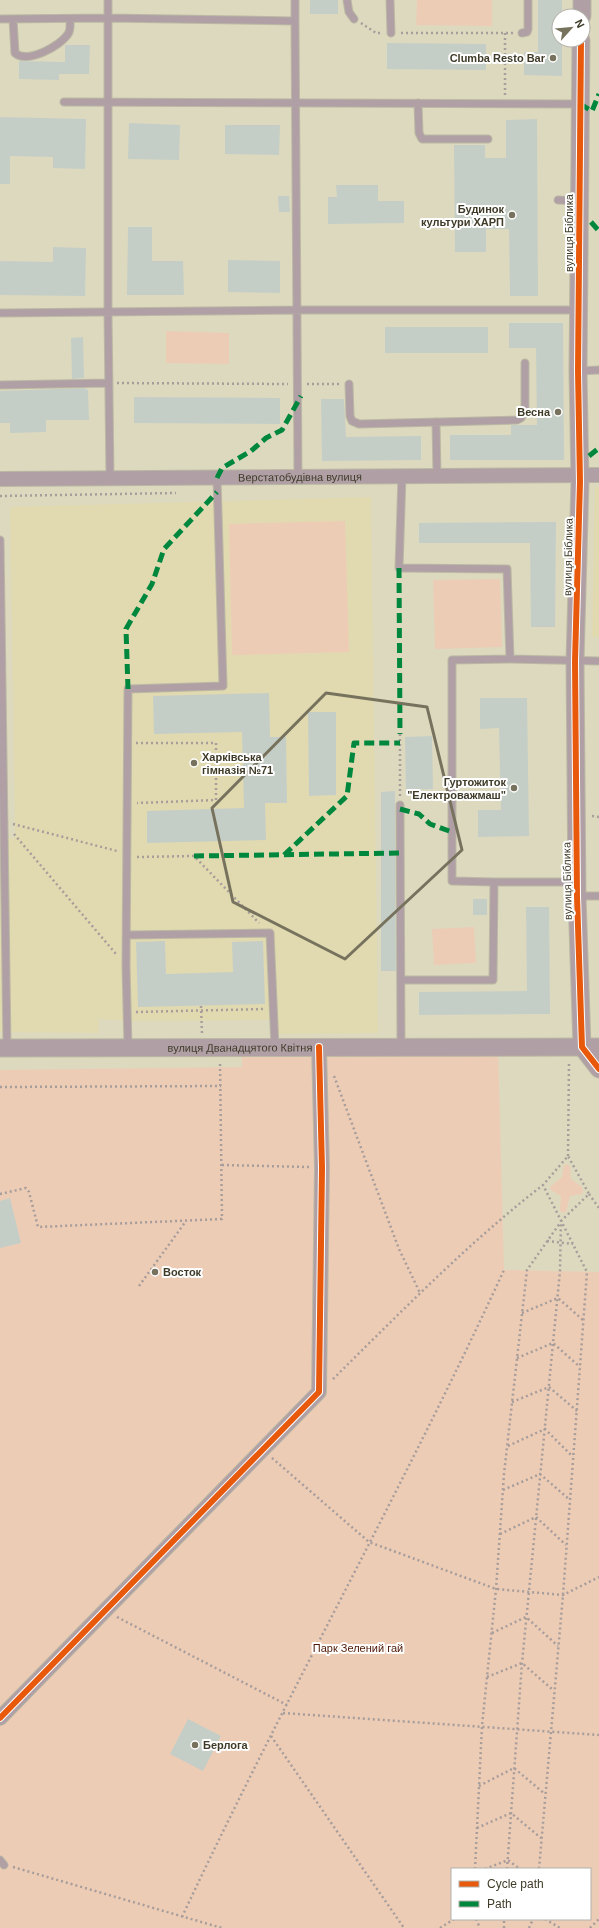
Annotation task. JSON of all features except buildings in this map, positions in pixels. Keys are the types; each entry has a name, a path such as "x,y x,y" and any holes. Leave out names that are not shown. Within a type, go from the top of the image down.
{"street":[{"name":"вулиця Біблика","path":"581,48 578,371 580,475 575,661 576,889 591,1047"},
{"name":"Верстатобудівна вулиця","path":"0,479 599,475"},
{"path":"0,1718 261,1449 319,1392 322,1168 319,1047"},
{"name":"вулиця Дванадцятого Квітня","path":"3,1048 591,1047"},
{"path":"591,1047 599,1069"}],"lane":[{"path":"108,0 108,312 110,478"},
{"path":"295,0 298,477"},
{"path":"347,0 349,12 354,19"},
{"path":"390,0 391,33"},
{"path":"522,33 527,32 528,30 528,0"},
{"path":"0,19 108,18 295,21"},
{"path":"13,19 15,53 20,56 35,56 44,52 66,37 70,29 70,19"},
{"path":"64,102 580,104"},
{"path":"418,103 419,133 422,139 488,139"},
{"path":"558,200 580,201"},
{"path":"0,313 301,310 579,310"},
{"path":"349,384 350,416 355,423 517,420 521,418 525,411 524,363"},
{"path":"578,371 599,370"},
{"path":"0,385 109,383"},
{"path":"436,422 438,476"},
{"path":"402,476 399,568 507,569 510,658"},
{"path":"128,1047 126,966 128,689 223,686 217,478"},
{"path":"0,540 3,821 3,1048"},
{"path":"599,661 510,658 452,660 452,881 494,882 576,889 599,896"},
{"path":"400,805 401,1047"},
{"path":"401,980 493,980 494,882"},
{"path":"127,935 270,933 275,1047"}],"path":[{"path":"354,19 376,33 522,33"},
{"path":"505,33 505,103"},
{"path":"109,383 294,384"},
{"path":"301,384 349,384"},
{"path":"400,734 400,805"},
{"path":"127,743 216,743 216,800 127,803"},
{"path":"590,816 599,817"},
{"path":"3,821 127,853 138,858 194,856 270,933"},
{"path":"3,821 126,966"},
{"path":"201,1006 202,1036"},
{"path":"127,1012 273,1009"},
{"path":"569,1059 568,1156 589,1194 599,1208"},
{"path":"0,1194 26,1188 30,1192 38,1227 222,1220 220,1060"},
{"path":"334,1075 399,1249 420,1293"},
{"path":"0,1087 221,1086"},
{"path":"319,1392 420,1293 503,1216 543,1185 568,1156"},
{"path":"222,1165 322,1168"},
{"path":"539,1868 563,1595 587,1272 543,1185"},
{"path":"475,1868 482,1726 496,1589 507,1446 527,1270 561,1222 589,1194"},
{"path":"140,1286 186,1221"},
{"path":"507,1868 526,1617 558,1298 561,1222"},
{"path":"547,1241 573,1244"},
{"path":"182,1917 228,1819 458,1369 504,1270"},
{"path":"522,1313 558,1298"},
{"path":"558,1298 583,1320"},
{"path":"517,1358 553,1343"},
{"path":"553,1343 580,1367"},
{"path":"512,1402 549,1387"},
{"path":"549,1387 576,1411"},
{"path":"507,1446 545,1429"},
{"path":"545,1429 573,1456"},
{"path":"261,1449 369,1542 496,1589 563,1595 599,1577"},
{"path":"503,1490 540,1474"},
{"path":"540,1474 570,1500"},
{"path":"500,1534 536,1517"},
{"path":"536,1517 566,1545"},
{"path":"104,1610 287,1705"},
{"path":"492,1633 526,1617"},
{"path":"526,1617 558,1646"},
{"path":"487,1677 522,1663"},
{"path":"522,1663 554,1690"},
{"path":"282,1713 599,1735"},
{"path":"271,1736 404,1928"},
{"path":"479,1786 514,1768"},
{"path":"514,1768 545,1794"},
{"path":"477,1828 511,1813"},
{"path":"511,1813 541,1838"},
{"path":"488,1868 508,1860"},
{"path":"508,1860 519,1868"},
{"path":"2,1862 222,1928"},
{"path":"590,1928 599,1919"},
{"path":"440,1928 452,1920"},
{"path":"547,1920 560,1928"}],"highlighted area":[{"path":"326,693 427,707 462,850 345,959 233,902 212,808"}],"shaded area":[{"path":"595,487 599,487 599,637 592,637"},
{"name":"Харківська гімназія №71","path":"371,497 378,1033 275,1034 275,1020 126,1021 99,1019 99,1033 0,1032 0,838 15,838 10,507"}],"green space":[{"path":"417,0 492,0 492,26 416,25"},
{"path":"166,331 229,333 229,364 166,363"},
{"path":"345,521 349,652 232,655 229,524"},
{"path":"500,579 502,647 435,649 433,580"},
{"path":"474,927 476,963 434,965 432,929"},
{"name":"Парк Зелений гай","path":"242,1046 498,1047 504,1270 599,1272 599,1928 0,1928 0,1070 242,1067"},
{"path":"567,1164 570,1167 571,1179 582,1187 583,1191 582,1194 570,1196 566,1212 563,1213 560,1211 561,1196 552,1191 550,1187 562,1177 564,1165"}],"marked path":[{"path":"580,104 592,111 599,94"},
{"path":"591,222 599,231"},
{"path":"217,478 222,468 251,451 266,438 282,430 301,396"},
{"path":"589,456 599,448"},
{"path":"128,689 126,629 152,584 164,549 217,492"},
{"path":"399,568 400,734"},
{"path":"284,855 347,796 354,743 400,743"},
{"path":"400,809 419,814 430,824 452,832"},
{"path":"194,856 401,853"}],"cycle path":[{"path":"581,48 578,371 580,482 575,661 577,896 582,1047 599,1069"},
{"path":"0,1718 319,1392 322,1168 319,1047"}],"place":[{"name":"Clumba Resto Bar","path":"553,58"},
{"name":"Будинок культури ХАРП","path":"512,215"},
{"name":"Весна","path":"558,412"},
{"name":"Харківська гімназія №71","path":"194,763"},
{"name":"Гуртожиток \"Електроважмаш\"","path":"514,788"},
{"name":"Восток","path":"155,1272"},
{"name":"Берлога","path":"195,1745"}]}
